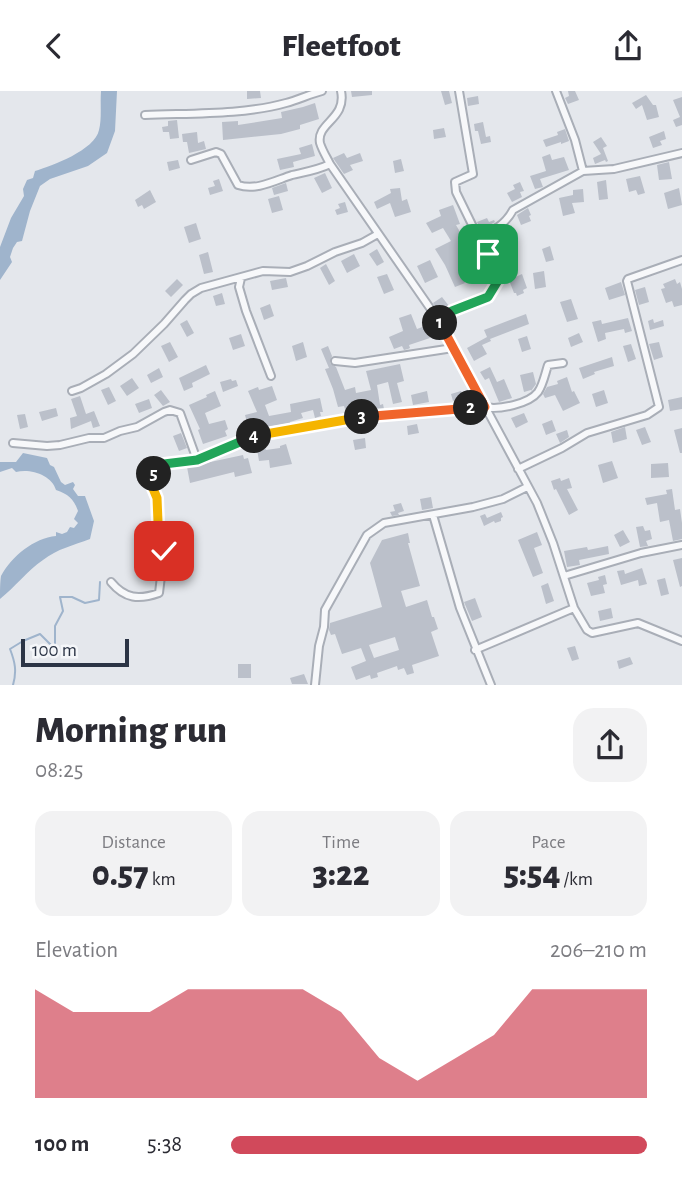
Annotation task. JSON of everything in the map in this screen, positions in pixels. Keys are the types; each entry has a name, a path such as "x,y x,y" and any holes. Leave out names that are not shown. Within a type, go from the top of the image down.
{"street":[{"path":"145,114 211,113 256,108 286,103 322,91"},
{"path":"341,91 343,99 340,111 320,135 320,142 330,165 439,321 537,503 574,608 587,630 592,633 638,623 682,642"},
{"path":"439,321 452,311 488,297 502,274 497,261 488,254 478,237 456,193 455,182 473,174 459,91"},
{"path":"556,91 575,140 583,171"},
{"path":"191,160 216,152 221,154 238,185 252,188 330,165"},
{"path":"478,237 507,221 513,210 583,171 614,169 682,153"},
{"path":"72,391 106,374 134,354 191,294 201,288 263,271 290,272 378,234"},
{"path":"518,469 587,433 647,415 659,407 627,281 682,260"},
{"path":"241,278 239,286 271,376"},
{"path":"335,361 355,363 453,348"},
{"path":"111,582 120,593 144,598 159,593 164,551 158,522 157,498 149,479 164,464 197,460 256,435 349,418 485,407 504,408 533,397 540,389 548,365 563,363"},
{"path":"13,443 47,446 104,438 137,427 170,410 180,413 197,460"},
{"path":"315,684 325,610 368,535 384,523 473,507 503,499 527,487"},
{"path":"433,515 460,608 491,684"},
{"path":"564,576 641,553 682,545"},
{"path":"475,649 574,608"}],"water":[{"path":"101,91 117,91 115,131 107,153 88,166 50,179 40,186 22,241 17,242 13,248 10,257 12,262 0,280 0,247 11,218 24,196 23,189 27,180 33,178 35,171 62,161 90,144 96,137 100,125"},
{"path":"23,453 47,458 61,482 65,485 73,482 73,489 78,496 85,496 94,521 90,539 48,556 0,599 1,576 17,555 40,540 56,536 56,532 67,532 78,523 74,519 78,511 72,500 56,490 50,480 34,472 16,472 12,468 0,472 0,462 16,462"}],"building":[{"path":"247,91 260,91 261,98 247,99"},
{"path":"351,91 372,91 372,95 352,97"},
{"path":"441,91 449,91 452,103 445,105"},
{"path":"568,91 575,91 579,100 568,104 565,98 569,96"},
{"path":"646,95 653,105 656,105 659,117 647,120 642,105 636,109 632,103"},
{"path":"478,96 479,104 468,106 467,98"},
{"path":"682,97 682,125 676,127 673,120 680,117 673,100"},
{"path":"315,103 319,119 300,125 300,129 281,134 223,140 222,122 238,121 238,125 282,118 281,112"},
{"path":"177,120 179,138 170,139 169,132 163,132 162,127 168,126 168,121"},
{"path":"483,122 486,137 490,136 491,142 481,144 474,124"},
{"path":"444,128 446,137 434,139 433,130"},
{"path":"565,129 569,141 546,147 543,140 558,135 557,132"},
{"path":"664,131 666,139 660,141 662,145 653,148 649,137"},
{"path":"197,132 198,143 204,141 206,149 189,153 182,134"},
{"path":"601,137 607,146 603,148 608,161 595,164 593,158 601,154 593,142"},
{"path":"312,144 315,156 293,162 294,167 280,170 277,159 301,154 299,148"},
{"path":"344,153 347,158 360,153 363,161 350,165 353,170 344,174 333,158"},
{"path":"550,154 552,160 564,157 569,170 540,179 543,187 535,189 530,176 546,171 542,157"},
{"path":"401,159 404,171 395,173 393,161"},
{"path":"178,160 180,168 169,171 167,162"},
{"path":"669,162 672,179 659,180 657,165"},
{"path":"325,173 332,188 322,193 314,178"},
{"path":"640,176 645,193 638,195 636,190 629,192 626,179"},
{"path":"219,179 223,191 210,195 208,188 215,186 213,181"},
{"path":"606,180 608,199 599,200 597,182"},
{"path":"520,182 524,191 520,192 522,197 512,202 507,193 515,189 513,185"},
{"path":"286,183 288,191 274,195 272,188"},
{"path":"400,188 402,201 407,199 411,212 395,217 390,203 377,209 374,202 391,193 390,189"},
{"path":"679,188 682,205 668,209 664,193"},
{"path":"583,189 584,202 572,203 575,213 563,216 559,198 573,195 573,190"},
{"path":"150,190 156,202 144,209 142,205 138,207 135,200"},
{"path":"279,196 283,210 272,213 268,199"},
{"path":"345,202 348,212 337,215 335,210 340,208 338,204"},
{"path":"453,205 460,224 456,225 471,251 477,248 483,258 470,265 471,268 460,272 465,283 455,287 435,249 451,241 443,228 432,233 426,223 441,216 439,210"},
{"path":"528,208 531,221 521,225 517,215"},
{"path":"487,218 489,222 495,222 481,230 477,222"},
{"path":"196,223 201,239 189,243 184,227"},
{"path":"506,232 513,249 504,252 497,235"},
{"path":"550,246 554,260 546,262 542,249"},
{"path":"377,249 384,262 377,266 369,254"},
{"path":"208,252 213,272 204,274 199,255"},
{"path":"354,254 360,266 347,273 341,261"},
{"path":"430,260 438,277 425,283 417,266"},
{"path":"326,264 335,281 329,285 320,268"},
{"path":"544,271 546,287 535,289 533,273"},
{"path":"387,274 394,290 384,294 377,277"},
{"path":"522,274 527,288 517,296 509,280"},
{"path":"286,278 288,287 272,290 270,281"},
{"path":"177,279 183,285 171,297 165,291"},
{"path":"675,279 677,284 680,282 682,289 682,305 674,307 672,301 666,303 661,289 665,288 663,284"},
{"path":"621,282 625,295 609,300 605,288"},
{"path":"645,287 649,302 639,305 635,290"},
{"path":"222,293 225,304 216,306 213,296"},
{"path":"442,297 449,306 440,313 433,303"},
{"path":"571,299 578,319 567,322 560,302"},
{"path":"270,304 274,316 264,320 260,308"},
{"path":"411,314 417,329 425,326 430,338 409,345 408,349 404,350 402,346 394,349 389,337 403,331 399,318"},
{"path":"526,314 529,324 490,339 491,341 482,345 487,354 474,361 467,348 487,337 484,330"},
{"path":"628,318 632,331 625,333 624,329 605,333 606,339 598,342 592,322 601,320 602,324"},
{"path":"653,319 654,323 663,320 664,326 650,330 648,321"},
{"path":"187,320 194,333 187,337 180,324"},
{"path":"579,333 583,342 571,347 568,338"},
{"path":"241,334 245,346 233,350 229,338"},
{"path":"527,336 531,349 522,352 518,339"},
{"path":"170,342 178,357 169,362 161,346"},
{"path":"303,342 307,357 296,361 292,346"},
{"path":"659,342 663,357 654,360 649,344"},
{"path":"631,344 636,359 628,362 623,346"},
{"path":"328,346 332,356 330,363 336,367 345,390 355,387 356,393 371,390 366,371 400,364 404,381 397,383 402,402 393,404 388,382 377,385 380,405 383,404 384,409 376,410 373,405 345,409 344,406 338,407 325,369 329,368 321,349"},
{"path":"612,357 614,366 594,372 595,374 583,379 579,368"},
{"path":"206,365 210,374 192,383 193,387 184,391 179,378"},
{"path":"490,367 497,382 504,379 512,398 499,402 489,378 485,380 480,372"},
{"path":"159,368 163,377 151,383 147,375"},
{"path":"533,372 536,384 531,391 524,392 520,375"},
{"path":"567,377 572,392 574,391 580,403 563,411 555,395 545,398 543,394 547,387 558,384 557,381"},
{"path":"132,378 139,388 127,396 120,386"},
{"path":"236,380 238,386 223,392 220,382"},
{"path":"272,386 277,400 265,405 269,416 291,412 290,404 320,398 323,412 320,412 321,416 315,418 313,410 301,413 303,418 290,423 249,430 245,415 257,412 248,391"},
{"path":"109,387 116,401 108,405 101,390"},
{"path":"469,389 475,399 468,403 464,397 453,401 451,394"},
{"path":"161,390 170,402 163,406 154,395"},
{"path":"604,390 608,403 596,407 592,394"},
{"path":"215,391 221,406 205,413 209,424 225,420 227,436 203,444 198,430 200,429 189,405"},
{"path":"427,391 429,402 413,405 411,395"},
{"path":"80,396 86,414 94,411 100,426 93,428 91,421 71,429 70,418 77,416 71,399"},
{"path":"682,397 682,409 670,411 668,400"},
{"path":"149,399 152,408 139,413 135,404"},
{"path":"56,408 58,416 42,421 39,412"},
{"path":"524,413 528,422 516,428 511,418"},
{"path":"25,414 28,427 20,429 17,415"},
{"path":"552,420 556,431 546,435 542,424"},
{"path":"417,424 419,433 408,435 407,426"},
{"path":"625,427 627,439 613,443 611,432"},
{"path":"645,427 651,442 642,445 636,430"},
{"path":"682,428 682,453 680,453 674,430"},
{"path":"567,430 569,437 560,443 556,434"},
{"path":"181,433 187,448 179,451 173,436"},
{"path":"365,438 366,448 355,450 353,440"},
{"path":"286,444 292,464 270,468 269,460 259,461 257,449 280,448"},
{"path":"243,455 244,459 248,458 252,473 235,477 234,472 190,483 187,467"},
{"path":"612,461 618,478 603,483 598,465"},
{"path":"668,463 669,477 651,478 651,464"},
{"path":"560,478 561,481 569,478 572,488 567,489 578,510 569,515 551,481"},
{"path":"672,489 675,510 680,509 682,523 682,539 673,541 669,520 660,522 657,503 647,505 645,498 667,494 666,490"},
{"path":"431,497 433,508 422,510 420,499"},
{"path":"401,503 404,511 392,516 390,512 395,511 393,505"},
{"path":"501,512 501,521 484,526 480,516 485,514 487,518"},
{"path":"643,526 645,531 650,530 652,539 646,541 648,546 640,547 636,527"},
{"path":"623,530 630,542 620,547 614,535"},
{"path":"537,532 542,545 534,548 543,573 533,577 518,540"},
{"path":"408,533 408,543 420,586 401,591 406,607 427,600 438,629 431,632 439,656 412,665 414,673 407,675 404,668 398,670 397,666 377,673 378,677 371,679 370,675 356,680 351,667 366,661 361,648 342,654 335,634 331,635 329,630 330,623 382,607 370,563 382,540","holes":["395,637 399,650 374,658 369,645"]},
{"path":"608,546 609,554 579,560 580,565 567,567 564,551"},
{"path":"682,558 682,586 680,587 673,560"},
{"path":"642,568 647,584 639,586 638,580 621,585 617,571 624,570 625,574"},
{"path":"605,575 605,593 591,596 587,583 599,580 598,577"},
{"path":"665,578 669,594 661,596 657,580"},
{"path":"548,583 554,601 546,604 541,586"},
{"path":"475,598 482,617 472,621 464,602"},
{"path":"611,608 613,618 600,621 598,611"},
{"path":"575,646 579,659 572,661 567,648"},
{"path":"630,657 633,664 619,669 617,661"},
{"path":"238,664 251,664 251,678 238,678"},
{"path":"304,674 308,684 292,684 290,678"}],"waterway":[{"path":"13,685 15,667 10,649 40,634 55,649 55,626 63,611 60,597 72,597 85,603 99,600 100,582"}],"route":[{"path":"164,551 158,522 157,498 149,479 164,464 197,460 256,435 349,418 485,407 439,321 452,311 488,297 502,274 497,261 488,254"}]}
